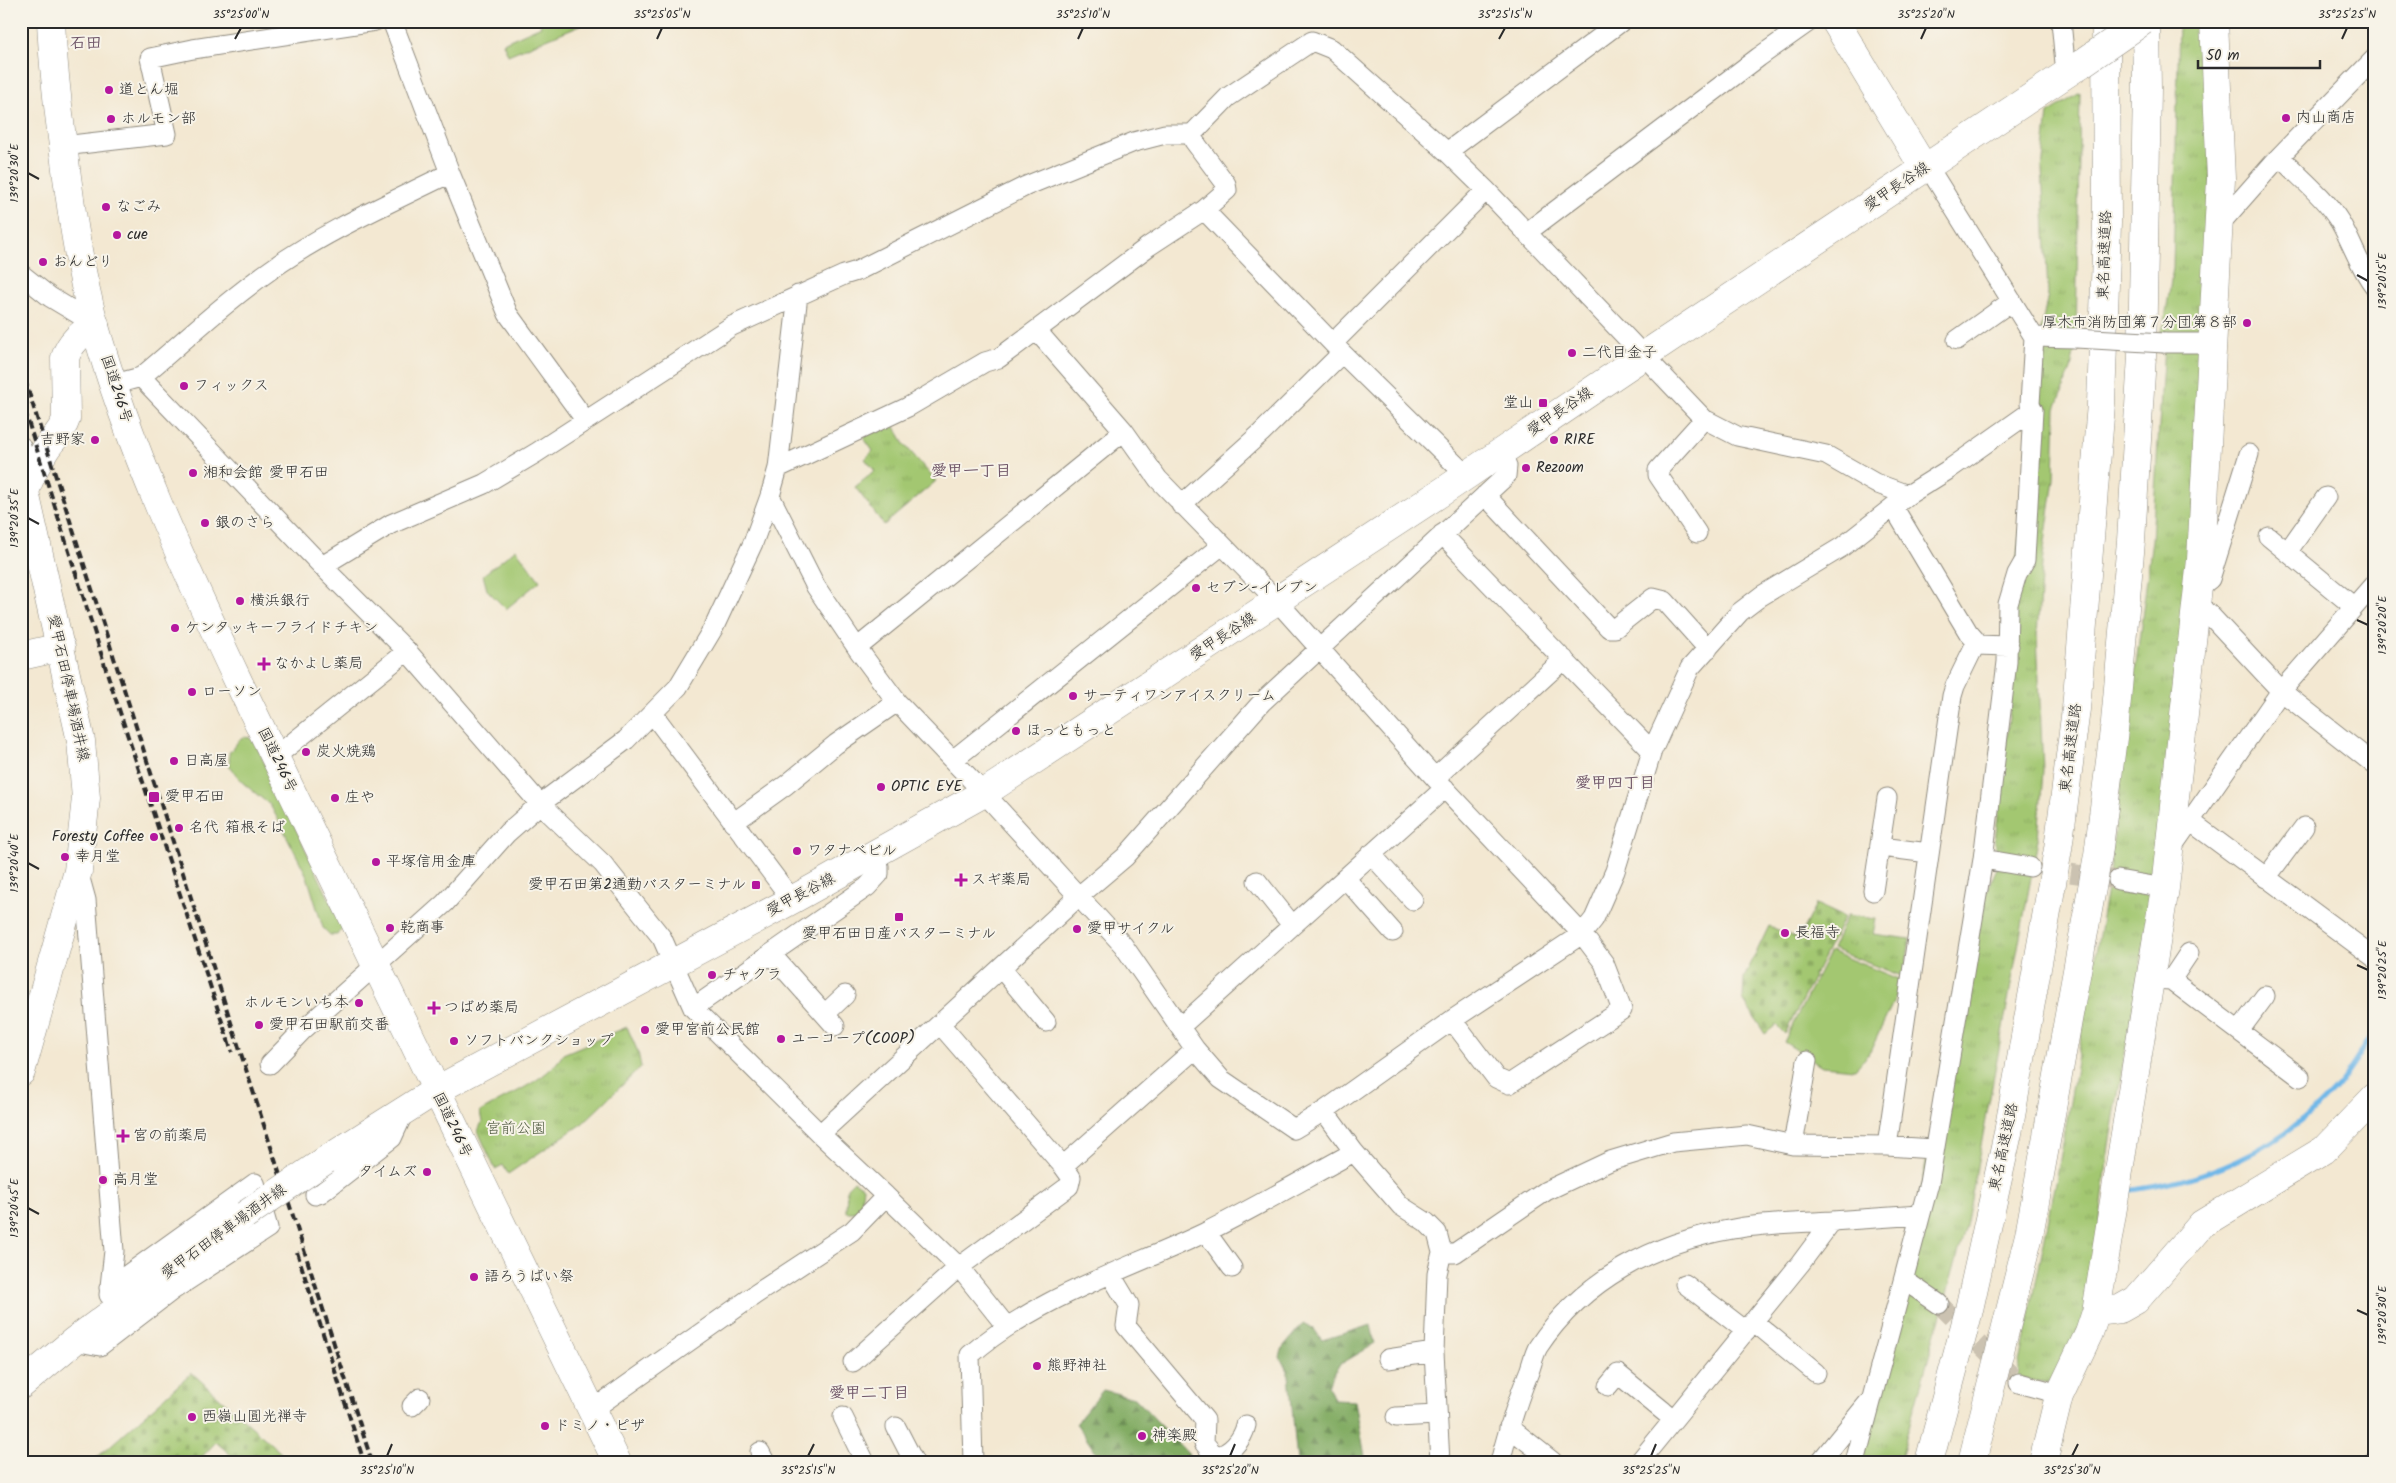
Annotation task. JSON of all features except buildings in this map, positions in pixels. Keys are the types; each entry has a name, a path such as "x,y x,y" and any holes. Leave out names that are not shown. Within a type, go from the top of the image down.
{"main road":[{"name":"国道246号","path":"51,21 53,67 76,244 95,324 142,466 182,561 275,757 616,1462"},
{"path":"1835,21 1924,168"},
{"name":"東名高速道路","path":"1928,1462 1968,1314 2008,1133 2058,849 2075,718 2100,404 2107,223 2106,21"},
{"path":"1972,1462 2030,1235 2098,855 2115,722 2131,541 2142,356 2147,89 2144,21"},
{"name":"愛甲長谷線","path":"435,1091 675,964 984,793 1277,601 1476,485 1502,452 2144,21"},
{"path":"2043,1462 2058,1396 2090,1333 2096,1312 2160,979 2165,888 2198,597 2214,343 2221,179 2214,21"},
{"name":"愛甲石田停車場酒井線","path":"23,1056 78,872 86,816 85,766 61,647 28,542 25,492 30,475 47,448 63,429 66,419 65,358 68,350 76,338 95,324"},
{"path":"21,656 61,647"},
{"name":"愛甲石田停車場酒井線","path":"21,1386 74,1342 110,1301 435,1091"},
{"path":"2096,1312 2120,1309 2136,1300 2202,1224 2324,1150 2375,1097"}],"street":[{"path":"63,146 167,134 150,58 193,49 375,21"},
{"path":"392,21 450,174 508,314 586,421"},
{"path":"1447,152 1622,21"},
{"path":"1526,233 1759,56 1810,21"},
{"path":"2061,21 2073,69"},
{"path":"322,566 391,524 484,484 586,421 732,326 798,295 857,271 1026,186 1134,142 1165,134 1192,134 1228,96 1312,41 1332,49 1447,152 1486,190 1704,420 1737,436 1826,455 1875,483 1908,494"},
{"path":"2218,226 2278,158 2375,58"},
{"path":"778,468 908,407 985,362 999,358 1038,331 1087,291 1148,246 1204,210 1227,190 1226,184 1194,140 1192,134"},
{"path":"2278,158 2285,162 2329,206 2341,224 2359,264 2375,287"},
{"path":"1855,1462 1929,1183 1933,1149 1983,860 2009,646 2008,604 2017,574 2025,560 2033,410 2030,404 2034,337 1932,173 1924,168"},
{"path":"115,384 141,377 224,306 273,268 338,230 450,174"},
{"path":"1181,505 1262,433 1338,348 1486,190"},
{"path":"1204,210 1338,348 1476,485 1609,628 1615,628 1653,598 1660,598 1665,601 1708,649"},
{"path":"21,274 50,297 95,324"},
{"path":"270,1064 303,1030 445,903 507,833 540,804 626,740 678,687 714,627 753,543 770,496 778,468 798,295"},
{"path":"1957,340 2012,301"},
{"path":"1038,331 1124,431 1158,479 1181,505 1277,601 1440,783 1582,934 1604,963 1622,1010 1509,1084 1496,1078 1452,1020"},
{"path":"2034,337 2164,343 2214,343"},
{"path":"141,377 322,566 407,650 540,804 603,864 662,938 693,1008 820,1134 959,1267 1006,1326"},
{"path":"770,496 816,588 897,702 984,793 1123,945 1181,1026 1195,1049 1221,1079 1294,1129 1324,1111 1452,1020 1582,934 1594,919 1615,871 1652,751 1690,668 1740,612 1761,596 1842,547 1894,508 1908,494 1948,470 2033,410"},
{"path":"1689,530 1657,486 1658,470 1704,420"},
{"path":"857,648 1124,431"},
{"path":"21,446 30,475"},
{"path":"2248,464 2210,579 2198,597 2210,615 2281,691 2375,765"},
{"path":"820,1134 1079,896 1125,857 1262,702 1442,534 1476,485"},
{"path":"2288,552 2325,507"},
{"path":"1887,1146 1952,696 1954,686 1975,645 1975,640 1968,632 1894,508"},
{"path":"1442,534 1652,751"},
{"path":"2269,537 2353,606"},
{"path":"953,760 1222,545"},
{"path":"2169,851 2281,691 2375,583"},
{"path":"1975,645 2009,646"},
{"path":"275,757 407,650"},
{"path":"1181,1026 1371,854 1564,659"},
{"path":"733,823 786,785 836,744 897,702"},
{"path":"653,714 792,900"},
{"path":"1873,891 1887,798"},
{"path":"2190,821 2375,958"},
{"path":"2266,878 2302,839"},
{"path":"1881,847 1929,853"},
{"path":"1371,854 1410,894"},
{"path":"693,1008 867,887 879,874 879,866 874,855"},
{"path":"1983,860 2030,867"},
{"path":"78,872 86,900 114,1251 110,1301"},
{"path":"1345,878 1388,923"},
{"path":"2118,880 2165,888"},
{"path":"1256,882 1292,925"},
{"path":"2189,953 2160,979 2239,1031 2300,1077"},
{"path":"771,954 830,1020 845,995"},
{"path":"1001,968 1046,1022"},
{"path":"2239,1031 2265,996"},
{"path":"853,1362 879,1329 1069,1186 1071,1177 1063,1166 940,1024"},
{"path":"1063,1166 1195,1049"},
{"path":"1793,1145 1807,1061"},
{"path":"315,1195 321,1193 392,1138 405,1110"},
{"path":"1324,1111 1354,1152 1401,1206 1426,1222 1437,1233 1442,1252 1437,1274 1434,1352 1440,1462"},
{"path":"1442,1252 1455,1253 1546,1191 1610,1162 1673,1142 1747,1135 1793,1145 1887,1146 1933,1149"},
{"path":"973,1462 970,1355 1006,1326 1070,1292 1206,1232 1354,1152"},
{"path":"74,1342 100,1346 173,1290 268,1228 255,1183 110,1301"},
{"path":"592,1410 756,1294 852,1230 886,1196"},
{"path":"1500,1462 1509,1427 1538,1348 1582,1297 1611,1274 1639,1258 1682,1241 1734,1228 1920,1215"},
{"path":"1639,1462 1750,1326 1832,1221"},
{"path":"1206,1232 1232,1268"},
{"path":"1111,1275 1129,1305 1126,1326 1205,1420 1204,1443 1214,1459 1232,1448 1244,1432 1246,1425"},
{"path":"1904,1280 1939,1304"},
{"path":"1686,1284 1816,1373"},
{"path":"1388,1359 1434,1352"},
{"path":"1617,1374 1673,1419"},
{"path":"2019,1383 2045,1390 2058,1396"},
{"path":"1820,1462 1872,1398"},
{"path":"1396,1417 1437,1414"},
{"path":"842,1417 865,1462"},
{"path":"1509,1427 1552,1462"},
{"path":"896,1428 914,1462"}],"green space":[{"path":"539,21 590,21 508,55 503,43 541,26"},
{"path":"2204,21 2211,191 2204,350 2188,602 2161,868 2146,881 2153,893 2109,1145 2090,1304 2055,1384 2017,1378 2057,1177 2107,889 2152,540 2164,345 2183,335 2160,332 2164,325 2173,268 2179,23"},
{"path":"2080,93 2076,343 2071,369 2056,409 2054,479 2042,564 2037,635 2043,770 2038,840 1966,1226 1899,1462 1862,1462 1981,905 2000,861 1995,842 2016,654 2011,605 2037,395 2039,341 2048,294 2042,169 2048,113"},
{"path":"893,423 904,444 936,481 884,525 855,487 875,471 865,459 873,451 863,437"},
{"path":"516,549 540,581 506,609 487,590 483,575"},
{"path":"250,738 255,743 343,928 337,935 330,935 323,928 307,876 270,805 243,783 230,767 229,753 240,739"},
{"path":"1816,904 1844,917 1785,1034 1776,1025 1765,1034 1743,1000 1744,978 1769,926 1798,939"},
{"path":"1847,915 1876,919 1873,934 1910,939 1904,977 1832,949"},
{"path":"1830,951 1903,981 1869,1054 1855,1069 1822,1066 1784,1042"},
{"name":"宮前公園","path":"627,1027 638,1052 641,1067 583,1123 508,1174 503,1165 495,1169 478,1131 482,1122 480,1112 537,1080 548,1072 563,1054"},
{"path":"854,1181 863,1187 860,1212 846,1212 847,1188"},
{"path":"1303,1323 1314,1329 1322,1340 1371,1325 1375,1344 1339,1365 1328,1385 1334,1400 1355,1401 1366,1462 1297,1462 1289,1375 1280,1357 1283,1347"},
{"name":"西嶺山圓光禅寺","path":"192,1373 291,1462 239,1462 216,1442 197,1462 92,1462"},
{"path":"1103,1390 1135,1398 1194,1460 1192,1462 1102,1462 1076,1423"}],"waterway":[{"path":"2123,1191 2181,1180 2237,1160 2263,1147 2311,1113 2332,1092 2350,1070 2375,1030"}],"tunnel":[{"path":"2043,869 2118,880"},
{"path":"1939,1304 2019,1383"}],"railway":[{"path":"21,368 372,1462"},
{"path":"21,399 111,685 232,1052"},
{"path":"297,1252 364,1462"}],"place":[{"name":"道とん堀","path":"109,90"},
{"name":"内山商店","path":"2286,118"},
{"name":"ホルモン部","path":"111,119"},
{"name":"なごみ","path":"106,207"},
{"name":"cue","path":"117,235"},
{"name":"おんどり","path":"43,262"},
{"name":"厚木市消防団第７分団第８部","path":"2247,323"},
{"name":"二代目金子","path":"1572,353"},
{"name":"フィックス","path":"184,386"},
{"name":"堂山","path":"1543,403"},
{"name":"吉野家","path":"95,440"},
{"name":"RIRE","path":"1554,440"},
{"name":"Rezoom","path":"1526,468"},
{"name":"湘和会館 愛甲石田","path":"193,473"},
{"name":"銀のさら","path":"205,523"},
{"name":"セブン-イレブン","path":"1196,588"},
{"name":"横浜銀行","path":"240,601"},
{"name":"ケンタッキーフライドチキン","path":"175,628"},
{"name":"なかよし薬局","path":"264,664"},
{"name":"ローソン","path":"192,692"},
{"name":"サーティワンアイスクリーム","path":"1073,696"},
{"name":"ほっともっと","path":"1016,731"},
{"name":"炭火焼鶏","path":"306,752"},
{"name":"日高屋","path":"174,761"},
{"name":"OPTIC EYE","path":"881,787"},
{"name":"愛甲石田","path":"154,797"},
{"name":"庄や","path":"335,798"},
{"name":"名代 箱根そば","path":"179,828"},
{"name":"Foresty Coffee","path":"154,837"},
{"name":"ワタナベビル","path":"797,851"},
{"name":"幸月堂","path":"65,857"},
{"name":"平塚信用金庫","path":"376,862"},
{"name":"スギ薬局","path":"961,880"},
{"name":"愛甲石田第2通勤バスターミナル","path":"756,885"},
{"name":"愛甲石田日産バスターミナル","path":"899,917"},
{"name":"乾商事","path":"390,928"},
{"name":"愛甲サイクル","path":"1077,929"},
{"name":"長福寺","path":"1785,933"},
{"name":"チャクラ","path":"712,975"},
{"name":"ホルモンいち本","path":"359,1003"},
{"name":"つばめ薬局","path":"434,1008"},
{"name":"愛甲石田駅前交番","path":"259,1025"},
{"name":"愛甲宮前公民館","path":"645,1030"},
{"name":"ユーコープ(COOP)","path":"781,1039"},
{"name":"ソフトバンクショップ","path":"454,1041"},
{"name":"宮の前薬局","path":"123,1136"},
{"name":"タイムズ","path":"427,1172"},
{"name":"高月堂","path":"103,1180"},
{"name":"語ろうばい祭","path":"474,1277"},
{"name":"熊野神社","path":"1037,1366"},
{"name":"西嶺山圓光禅寺","path":"192,1417"},
{"name":"ドミノ・ピザ","path":"545,1426"},
{"name":"神楽殿","path":"1142,1436"}],"district":[{"name":"石田","path":"86,43"},
{"name":"愛甲一丁目","path":"971,471"},
{"name":"愛甲四丁目","path":"1615,783"},
{"name":"愛甲二丁目","path":"869,1393"}]}
